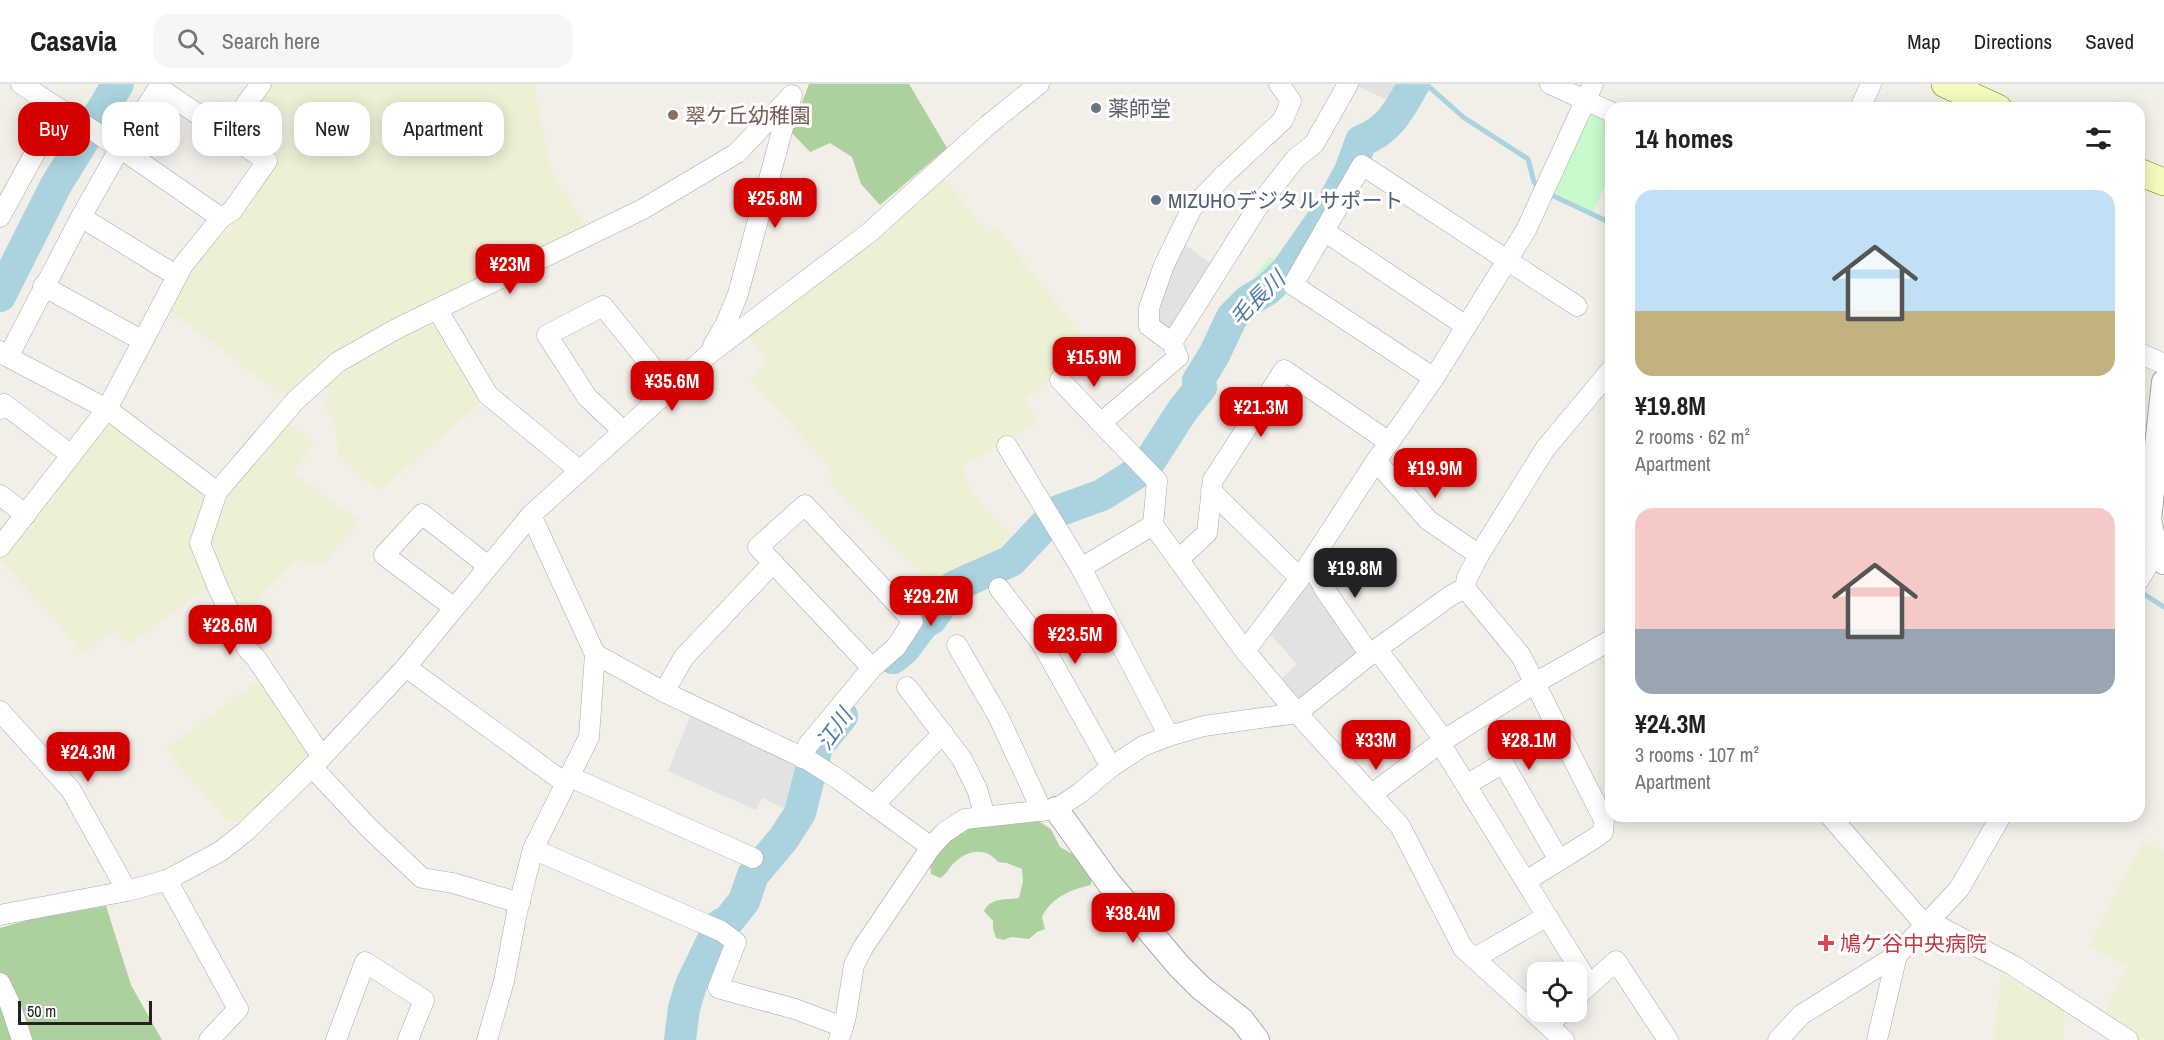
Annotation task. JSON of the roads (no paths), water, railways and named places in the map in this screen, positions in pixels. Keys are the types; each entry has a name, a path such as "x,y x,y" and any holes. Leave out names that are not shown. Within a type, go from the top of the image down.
{"main road":[{"path":"1945,84 1985,102"},
{"path":"2145,174 2164,182"}],"street":[{"path":"21,84 48,102"},
{"path":"248,102 261,84"},
{"path":"0,915 127,891 167,880 221,851 246,831 317,763 406,668 453,607 531,515 709,354 870,232 988,125 1039,84"},
{"path":"1101,423 1179,357 1172,343 1149,326 1149,308 1164,266 1192,208 1283,120 1291,101 1279,84"},
{"path":"1172,343 1259,205 1296,158 1314,144 1348,84"},
{"path":"1550,84 1589,92 1605,107"},
{"path":"1863,102 1871,84"},
{"path":"150,102 160,86 192,110"},
{"path":"709,354 726,323 738,294 793,89"},
{"path":"520,903 453,883 422,878 368,827 317,763 255,658 248,650 214,579 200,543 217,492 295,401 338,362 436,309 643,209 737,153 793,89"},
{"path":"1245,651 1305,570 1376,461 1434,378 1526,230 1589,92"},
{"path":"0,217 33,156"},
{"path":"116,156 4,354 107,409 217,492"},
{"path":"132,156 221,218"},
{"path":"0,547 107,409 183,265 221,218 232,211 267,161 259,156"},
{"path":"1434,378 1293,285 1362,165 1577,306"},
{"path":"81,218 177,276"},
{"path":"1324,231 1466,326"},
{"path":"43,286 143,341"},
{"path":"623,431 586,397 547,335 603,306 670,389"},
{"path":"436,309 488,395 579,470"},
{"path":"2145,356 2164,364"},
{"path":"1178,560 1207,533 1213,480 1284,370 1389,442"},
{"path":"1465,588 1467,578 1479,555 1545,449 1605,377"},
{"path":"1060,380 1157,482 1153,525 1245,651 1297,713 1400,826 1463,948 1527,997"},
{"path":"2145,573 2161,555 2151,518 2164,382"},
{"path":"0,409 4,404 71,454"},
{"path":"1007,446 1081,568 1169,736"},
{"path":"1376,461 1428,520 1479,555"},
{"path":"1211,491 1305,570 1325,590 1442,741 1466,785 1547,916 1569,962"},
{"path":"0,495 26,515"},
{"path":"802,758 808,745 872,668 896,647 914,621 805,505 759,547 872,668"},
{"path":"453,607 384,555 422,514 489,566"},
{"path":"487,1040 504,981 534,849 589,737 595,654 531,515"},
{"path":"1081,568 1153,525"},
{"path":"663,692 684,657 773,563"},
{"path":"999,588 1042,644 1111,767"},
{"path":"534,849 721,931 736,942 718,988 795,1009 841,1034 854,965 864,946 931,846 945,832 965,819 1049,810 1080,793 1111,767 1143,746 1169,736 1204,726 1297,713 1374,652 1450,596 1465,588"},
{"path":"1465,588 1521,656 1604,820 1602,832 1526,880"},
{"path":"1372,794 1442,741 1535,683 1605,643"},
{"path":"957,645 1049,810 1179,966 1201,988 1242,1020 1257,1040"},
{"path":"595,654 663,692 802,758 838,779 931,846"},
{"path":"406,668 566,780 753,858"},
{"path":"907,687 962,759 977,789 985,816"},
{"path":"0,711 71,790 127,891"},
{"path":"874,805 943,733"},
{"path":"1466,785 1503,763 1559,860"},
{"path":"1835,822 1927,923 2014,966 2128,1040"},
{"path":"1778,1040 1801,1015 1897,955 1959,889 1998,822"},
{"path":"167,880 238,1009 209,1040"},
{"path":"1475,958 1547,916"},
{"path":"1877,1040 1897,955"},
{"path":"1587,987 1616,961 1668,1040"},
{"path":"336,1040 365,962 424,1000 408,1040"},
{"path":"0,983 22,1040"},
{"path":"1557,1022 1564,1040"}],"waterway":[{"path":"0,296 56,185 118,84"},
{"name":"毛長川","path":"893,658 904,649 923,624 931,619 955,586 1011,561 1058,511 1102,495 1146,467 1182,411 1201,387 1198,381 1214,355 1232,317 1248,301 1268,289 1287,270 1329,210 1350,171 1361,141 1387,125 1414,84"},
{"path":"1426,84 1463,117 1528,159 1534,182 1539,188"},
{"path":"1547,193 1605,220"},
{"path":"2145,595 2164,607"},
{"name":"江川","path":"680,1040 684,1008 691,985 720,925 729,920 744,901 753,875 784,838 800,813 817,747 842,716"}],"place":[{"name":"薬師堂","path":"1096,108"},
{"name":"翠ケ丘幼稚園","path":"673,115"},
{"name":"MIZUHOデジタルサポート","path":"1156,200"},
{"name":"鳩ケ谷中央病院","path":"1826,943"}]}
